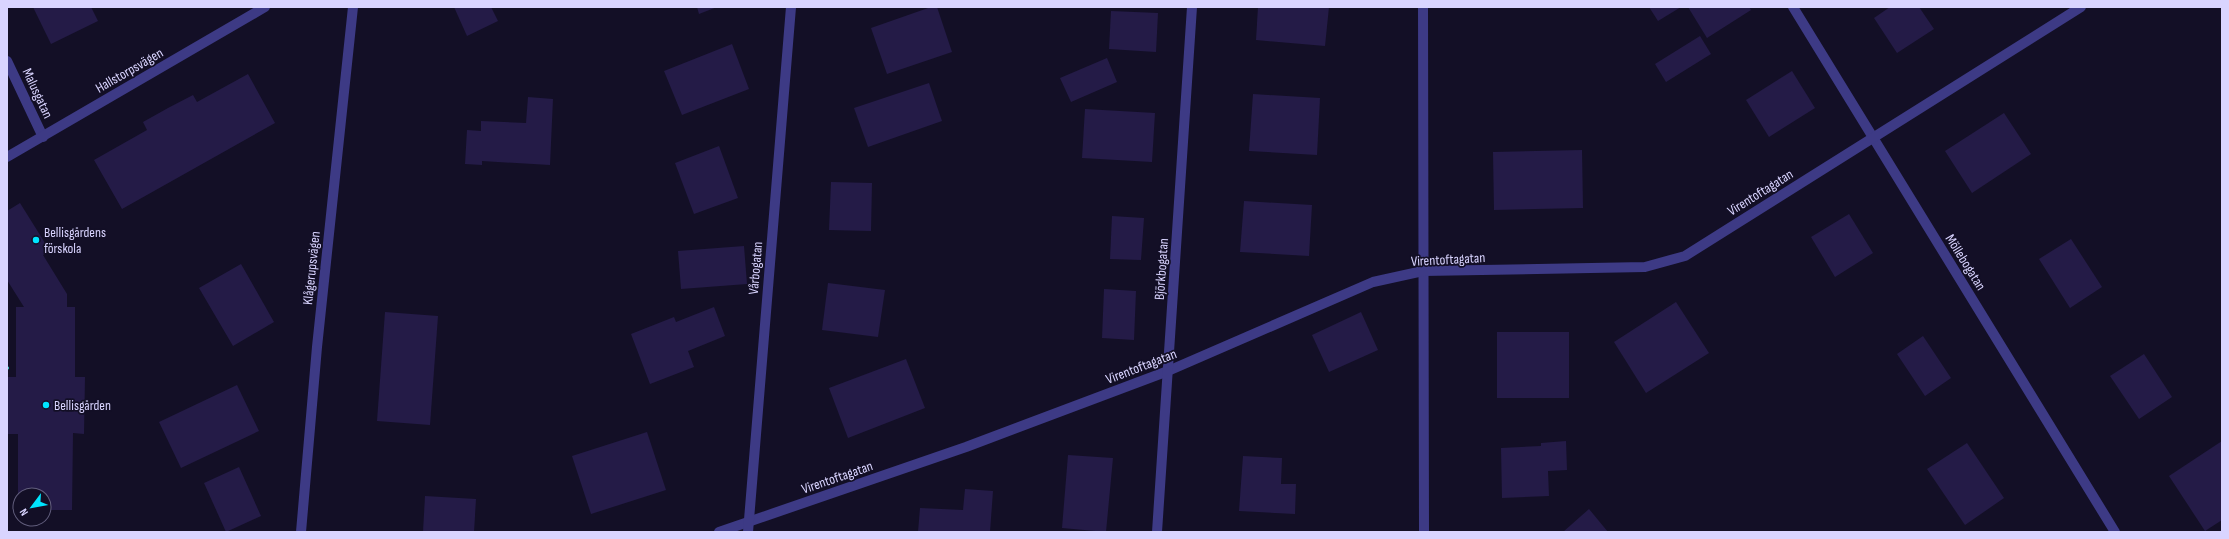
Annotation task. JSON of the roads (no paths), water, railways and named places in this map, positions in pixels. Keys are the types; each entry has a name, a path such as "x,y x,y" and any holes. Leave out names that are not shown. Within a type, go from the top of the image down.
{"street":[{"name":"Hallstorpsvägen","path":"7,157 265,7"},
{"name":"Klågerupsvägen","path":"302,532 317,347 353,7"},
{"name":"Vårbogatan","path":"749,527 791,7"},
{"name":"Björkbogatan","path":"1157,532 1192,7"},
{"path":"1423,7 1424,532"},
{"name":"Möllebogatan","path":"1793,7 2115,532"},
{"name":"Virentoftagatan","path":"719,532 749,527 1168,371 1373,282 1423,272 1645,267 1685,256 2081,7"},
{"name":"Malusgatan","path":"7,61 43,137"}],"place":[{"name":"Bellisgårdens förskola","path":"36,240"},
{"name":"Bellisgården","path":"46,405"}]}
